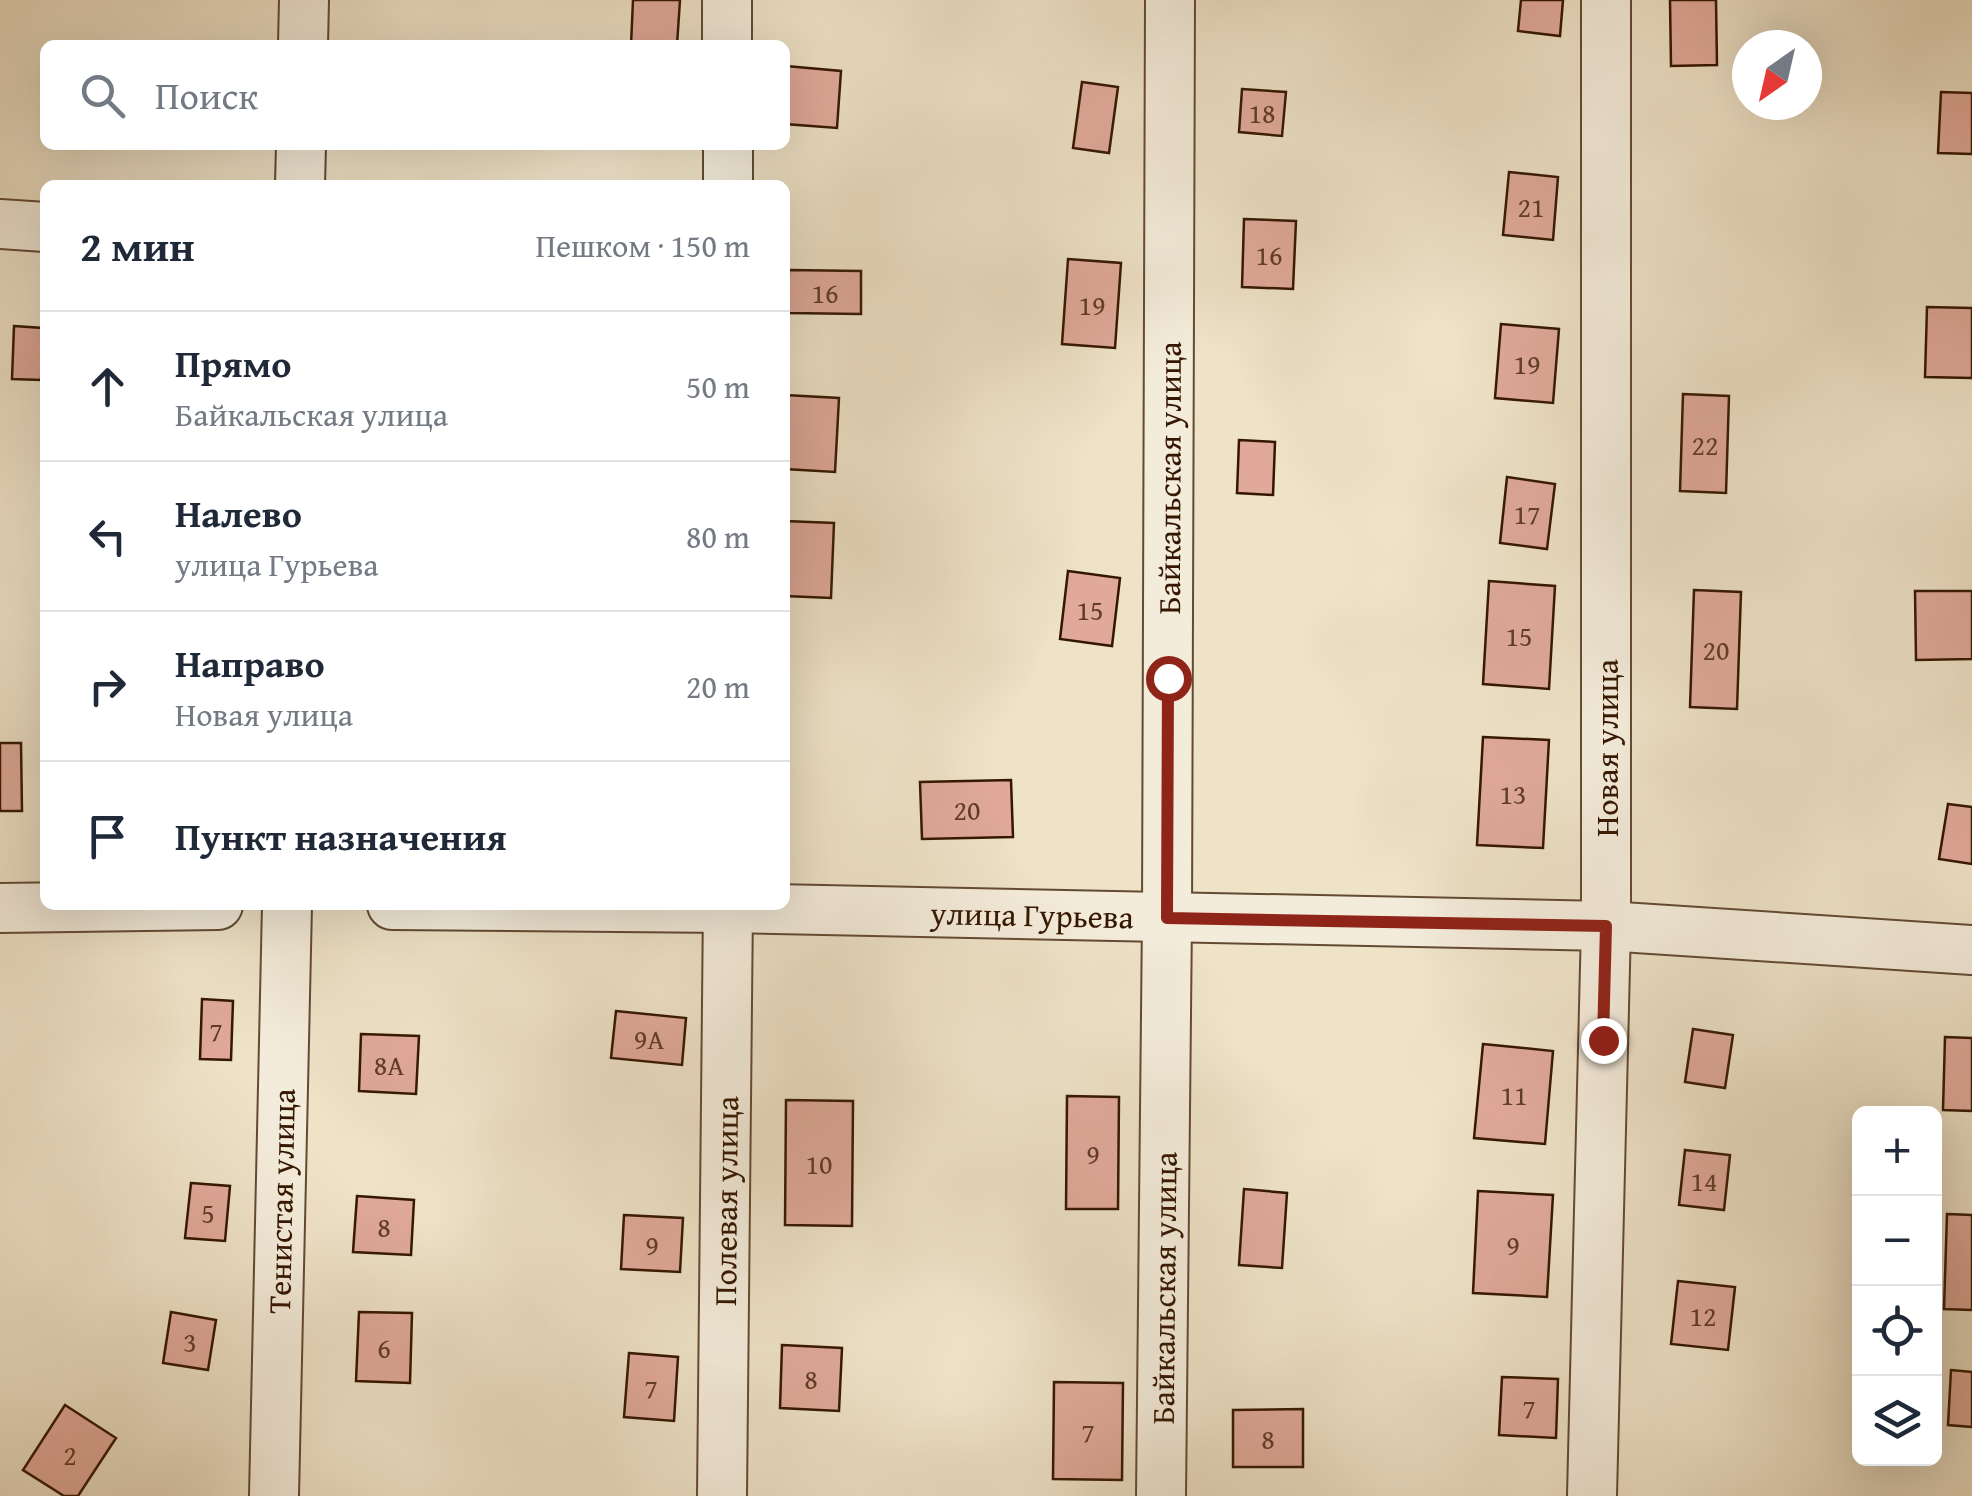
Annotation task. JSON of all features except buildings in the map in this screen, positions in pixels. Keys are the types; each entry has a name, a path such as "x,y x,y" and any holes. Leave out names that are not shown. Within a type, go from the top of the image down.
{"street":[{"path":"303,40 304,0"},
{"path":"728,0 728,40"},
{"name":"Байкальская улица","path":"1161,1496 1170,0"},
{"name":"Новая улица","path":"1592,1496 1606,926 1606,0"},
{"path":"300,180 301,150"},
{"path":"728,150 728,180"},
{"path":"0,224 40,227"},
{"path":"0,908 40,907"},
{"name":"улица Гурьева","path":"790,908 1606,926 1972,950"},
{"name":"Тенистая улица","path":"274,1496 287,910"},
{"name":"Полевая улица","path":"722,1496 728,910"}],"route":[{"path":"1168,678 1167,918 1606,926 1603,1040"}]}
